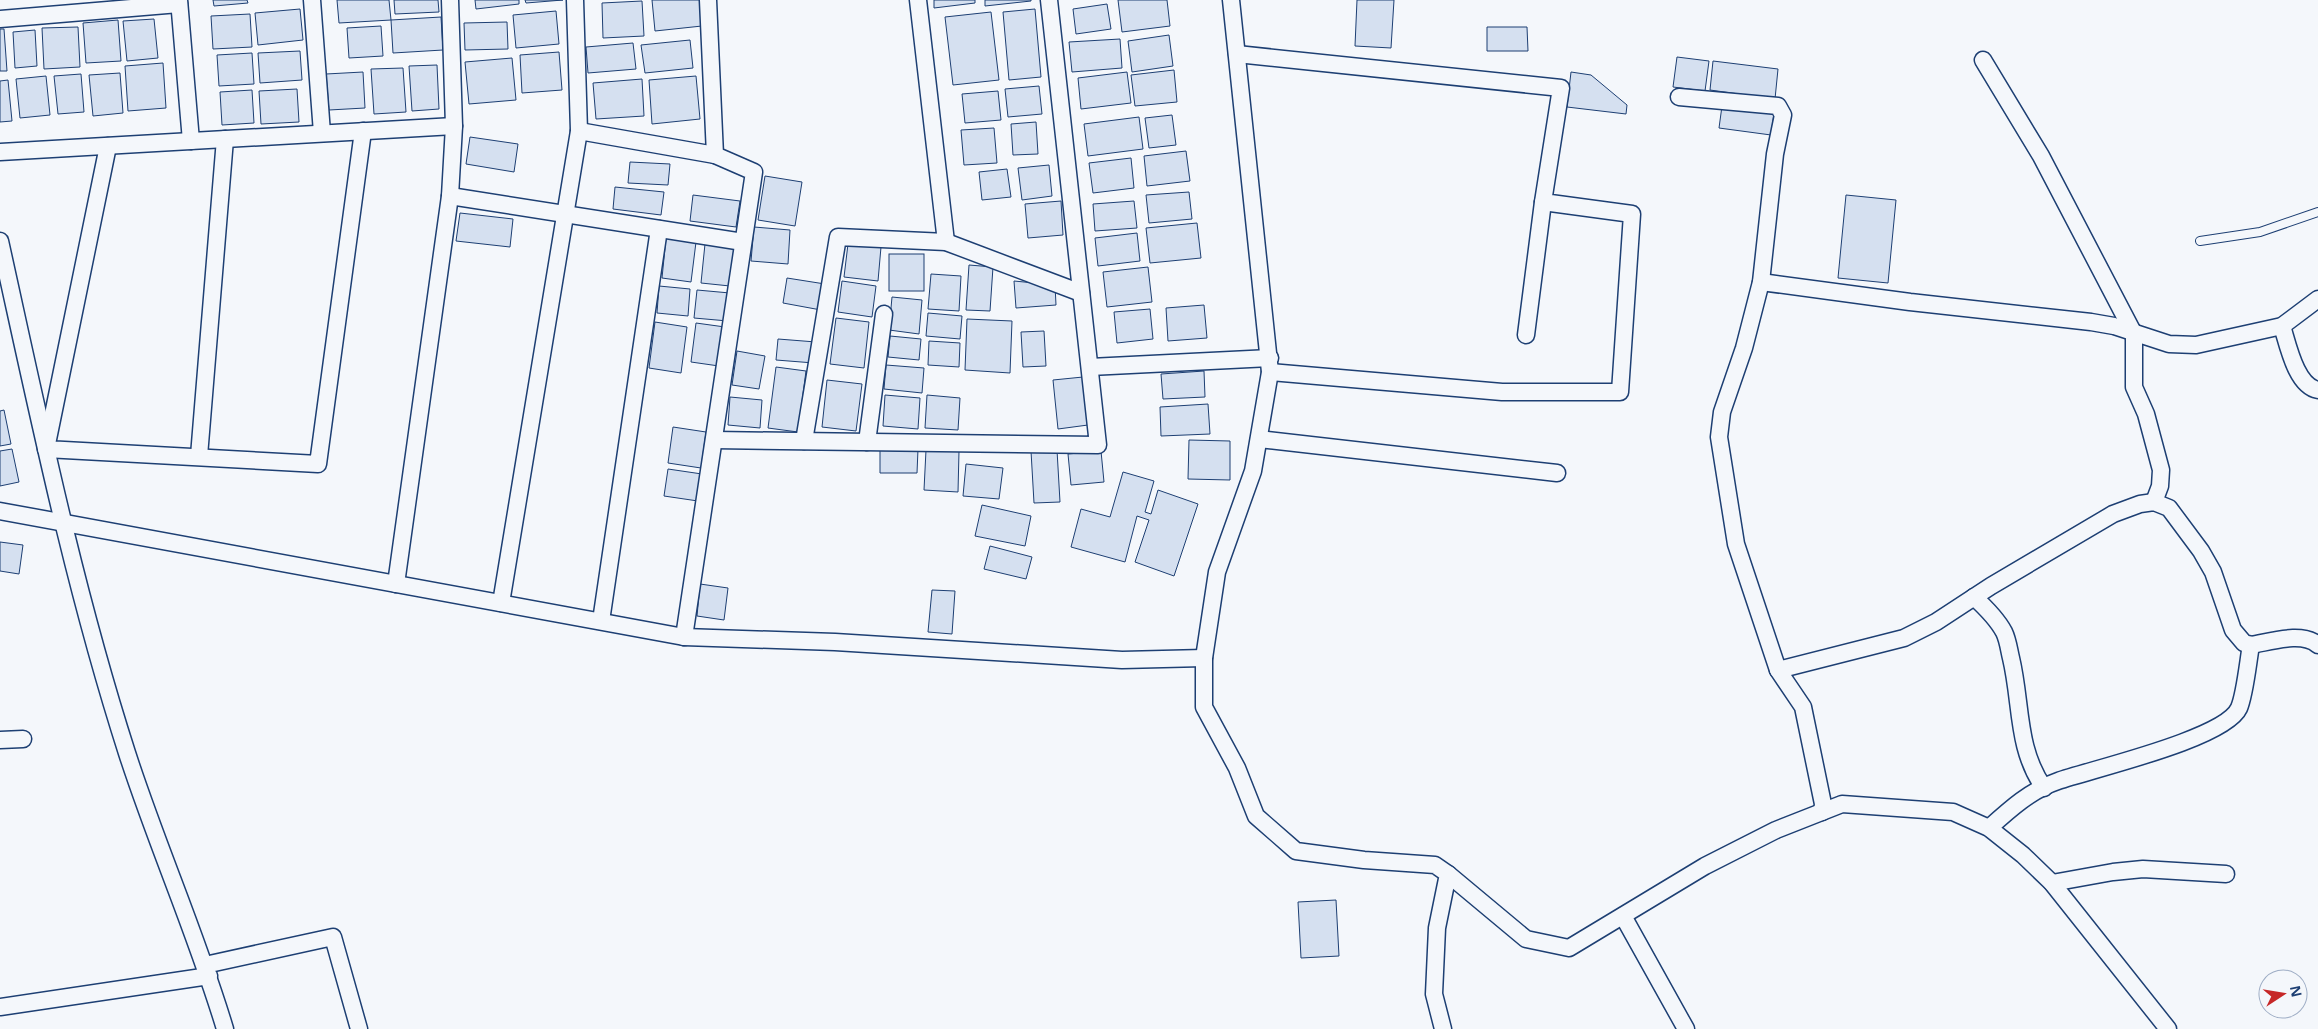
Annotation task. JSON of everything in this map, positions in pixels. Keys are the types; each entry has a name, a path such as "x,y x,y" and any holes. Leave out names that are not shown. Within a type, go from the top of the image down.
{"street":[{"path":"312,0 322,133"},
{"path":"396,584 450,196 454,126 450,0"},
{"path":"501,603 564,214 580,131 576,0"},
{"path":"708,0 715,155"},
{"path":"918,0 946,242"},
{"path":"714,440 1098,445 1049,0"},
{"path":"1231,0 1270,365 1253,471 1217,572 1204,658 1204,707 1237,768 1256,816 1296,851 1364,860 1435,865 1526,939 1569,948 1705,866 1776,830 1842,804 1953,812 1989,828 2023,855 2052,883 2168,1029"},
{"path":"0,19 179,2 191,141"},
{"path":"1237,54 1560,88 1526,335"},
{"path":"1983,60 2042,156 2134,334 2134,387 2146,414 2161,470 2160,486 2154,502"},
{"path":"1679,96 1778,106 1783,115 1775,154 1762,282 1744,348 1722,412 1719,438 1736,544 1778,670 1802,708 1823,804 1822,812"},
{"path":"0,152 454,126"},
{"path":"46,449 318,464 363,131"},
{"path":"580,131 715,155 754,172 684,637"},
{"path":"199,456 225,139"},
{"path":"46,449 108,146"},
{"path":"450,196 743,242"},
{"path":"1090,367 1270,365 1502,392 1620,392 1632,214 1543,202"},
{"path":"601,621 659,229"},
{"path":"804,441 838,237 946,242 1081,293"},
{"path":"0,241 61,522 127,753 207,971 225,1029"},
{"path":"1762,282 1910,302 2091,322 2114,326 2169,344 2196,345 2282,326 2318,299"},
{"path":"867,442 884,314"},
{"path":"2282,326 2301,380 2312,389 2318,390"},
{"path":"1259,440 1557,473"},
{"path":"1778,670 1904,638 1936,622 1974,597 2113,514 2140,504 2154,502 2169,508 2202,551 2213,572 2234,630 2244,642 2251,645 2300,638 2312,639 2318,644"},
{"path":"0,511 684,637 835,642 1122,660 1204,658"},
{"path":"1974,597 2005,633 2016,681 2026,756 2033,772 2044,788"},
{"path":"1989,828 2017,803 2057,781 2174,746 2215,729 2239,710 2251,645"},
{"path":"0,740 23,739"},
{"path":"2052,883 2113,872 2143,869 2226,874"},
{"path":"1443,1029 1434,994 1436,928 1448,874"},
{"path":"1622,916 1686,1029"},
{"path":"0,1007 207,971 333,937 359,1029"}],"lane":[{"path":"2200,241 2260,232 2318,212"}],"building":[{"path":"213,0 247,0 248,3 214,6"},
{"path":"337,0 389,0 391,20 339,23"},
{"path":"394,0 438,0 439,12 395,14"},
{"path":"475,0 519,0 519,4 476,9"},
{"path":"525,0 563,0 526,3"},
{"path":"652,0 700,0 702,26 655,31"},
{"path":"934,0 975,0 975,3 934,8"},
{"path":"985,0 1031,0 1031,1 985,6"},
{"path":"1118,0 1167,0 1170,26 1122,32"},
{"path":"1357,0 1394,0 1391,48 1355,46"},
{"path":"642,1 644,36 603,38 602,3"},
{"path":"1107,4 1111,29 1076,34 1073,9"},
{"path":"300,9 303,40 258,45 255,13"},
{"path":"1035,9 1041,77 1009,80 1003,12"},
{"path":"556,11 559,44 516,48 513,15"},
{"path":"991,12 999,80 953,85 945,17"},
{"path":"250,14 252,47 213,49 211,16"},
{"path":"441,17 443,50 393,53 391,20"},
{"path":"154,19 158,58 127,61 123,21"},
{"path":"118,20 121,61 86,63 83,23"},
{"path":"507,22 508,49 465,50 464,23"},
{"path":"381,26 383,56 349,58 347,28"},
{"path":"78,27 80,67 44,69 42,28"},
{"path":"1487,27 1527,27 1528,51 1487,51"},
{"path":"0,29 4,29 7,71 0,71"},
{"path":"35,30 37,66 15,68 13,32"},
{"path":"1169,35 1173,66 1132,72 1128,41"},
{"path":"1120,39 1122,68 1072,72 1069,42"},
{"path":"690,40 693,68 645,73 641,45"},
{"path":"633,43 636,69 588,73 586,47"},
{"path":"300,51 302,80 260,83 258,53"},
{"path":"559,52 562,90 522,93 520,55"},
{"path":"252,53 254,84 219,86 217,55"},
{"path":"1677,57 1709,61 1705,91 1673,87"},
{"path":"512,58 516,100 469,104 465,62"},
{"path":"1713,61 1778,69 1775,99 1710,90"},
{"path":"163,63 166,108 128,111 125,66"},
{"path":"437,65 439,109 412,111 409,66"},
{"path":"403,68 406,112 374,114 371,69"},
{"path":"1174,70 1177,102 1135,106 1131,75"},
{"path":"363,72 365,108 329,110 326,74"},
{"path":"1127,72 1131,103 1081,109 1078,78"},
{"path":"1571,72 1591,75 1627,105 1626,114 1567,107"},
{"path":"120,73 123,113 93,116 89,75"},
{"path":"81,74 84,112 58,114 54,76"},
{"path":"46,76 50,115 20,118 16,79"},
{"path":"696,76 700,119 652,124 649,80"},
{"path":"642,79 644,116 596,119 593,83"},
{"path":"8,80 12,121 0,122 0,81"},
{"path":"1039,86 1042,114 1008,117 1005,89"},
{"path":"297,89 299,122 261,124 259,91"},
{"path":"252,90 254,123 222,125 220,92"},
{"path":"998,91 1001,120 965,123 962,94"},
{"path":"1722,106 1774,113 1771,135 1719,128"},
{"path":"1172,115 1176,145 1149,148 1145,118"},
{"path":"1139,117 1143,149 1088,156 1084,124"},
{"path":"1036,122 1038,154 1013,155 1011,124"},
{"path":"994,128 997,163 964,165 961,130"},
{"path":"470,137 518,144 514,172 466,164"},
{"path":"1186,151 1190,181 1147,186 1144,156"},
{"path":"1131,158 1134,188 1093,193 1089,163"},
{"path":"630,162 670,164 668,185 628,183"},
{"path":"1049,165 1052,196 1022,200 1018,168"},
{"path":"1007,169 1011,197 982,200 979,172"},
{"path":"765,176 802,182 795,226 758,220"},
{"path":"615,187 664,192 661,215 613,209"},
{"path":"1189,192 1192,219 1149,223 1146,195"},
{"path":"693,195 740,201 736,227 690,221"},
{"path":"1846,195 1896,200 1888,283 1838,278"},
{"path":"1061,201 1063,235 1028,238 1025,204"},
{"path":"1134,201 1137,228 1095,231 1093,204"},
{"path":"460,213 513,219 510,247 456,241"},
{"path":"1197,223 1201,258 1150,263 1146,228"},
{"path":"754,227 790,230 788,264 751,261"},
{"path":"1137,233 1140,261 1098,266 1095,238"},
{"path":"666,238 696,242 691,282 662,278"},
{"path":"705,244 734,247 730,286 701,283"},
{"path":"848,244 881,247 878,281 844,277"},
{"path":"889,254 924,254 924,291 889,291"},
{"path":"969,265 993,267 990,311 966,310"},
{"path":"1148,267 1152,302 1107,307 1103,272"},
{"path":"931,274 961,276 959,311 928,309"},
{"path":"787,278 825,284 821,310 783,303"},
{"path":"842,281 876,286 872,317 838,312"},
{"path":"1014,281 1055,285 1056,305 1016,308"},
{"path":"659,286 690,289 688,316 657,313"},
{"path":"697,290 730,293 728,321 694,318"},
{"path":"892,297 922,300 919,334 889,330"},
{"path":"1204,305 1207,338 1168,341 1166,308"},
{"path":"1150,309 1153,339 1117,343 1114,312"},
{"path":"928,313 962,316 960,339 926,336"},
{"path":"836,318 869,322 864,368 830,364"},
{"path":"967,319 1012,321 1010,373 965,370"},
{"path":"655,322 687,327 681,373 649,368"},
{"path":"696,323 725,327 719,366 691,362"},
{"path":"1044,331 1046,366 1023,367 1021,332"},
{"path":"890,336 921,339 919,360 888,357"},
{"path":"778,339 816,342 814,363 776,360"},
{"path":"929,341 960,343 959,367 928,365"},
{"path":"737,351 765,356 759,389 732,385"},
{"path":"886,365 924,368 922,393 884,389"},
{"path":"776,367 806,371 798,432 768,428"},
{"path":"1204,371 1205,397 1163,399 1161,374"},
{"path":"1083,377 1088,425 1058,429 1053,380"},
{"path":"827,380 862,384 856,431 822,427"},
{"path":"885,395 920,398 918,429 883,426"},
{"path":"927,395 960,398 958,430 925,428"},
{"path":"730,397 762,400 760,428 728,425"},
{"path":"1208,404 1210,434 1161,436 1160,407"},
{"path":"4,410 11,444 0,446 0,411"},
{"path":"673,427 706,432 701,468 668,463"},
{"path":"1189,440 1230,441 1230,480 1188,479"},
{"path":"880,448 918,449 917,473 880,473"},
{"path":"12,449 19,482 0,486 0,451"},
{"path":"926,450 959,451 958,492 924,490"},
{"path":"1057,450 1060,502 1034,503 1031,451"},
{"path":"1101,451 1104,482 1071,485 1068,454"},
{"path":"966,464 1003,468 999,499 963,496"},
{"path":"668,469 702,474 698,501 664,496"},
{"path":"1123,472 1154,481 1145,512 1151,514 1158,490 1198,504 1174,576 1135,562 1149,520 1137,516 1125,562 1071,547 1081,509 1110,517"},
{"path":"982,505 1031,516 1025,546 975,536"},
{"path":"0,542 23,545 19,574 0,571"},
{"path":"990,546 1032,557 1026,579 984,569"},
{"path":"700,584 728,588 724,620 697,616"},
{"path":"932,590 955,591 952,634 928,632"},
{"path":"1336,900 1339,956 1301,958 1298,902"}]}
